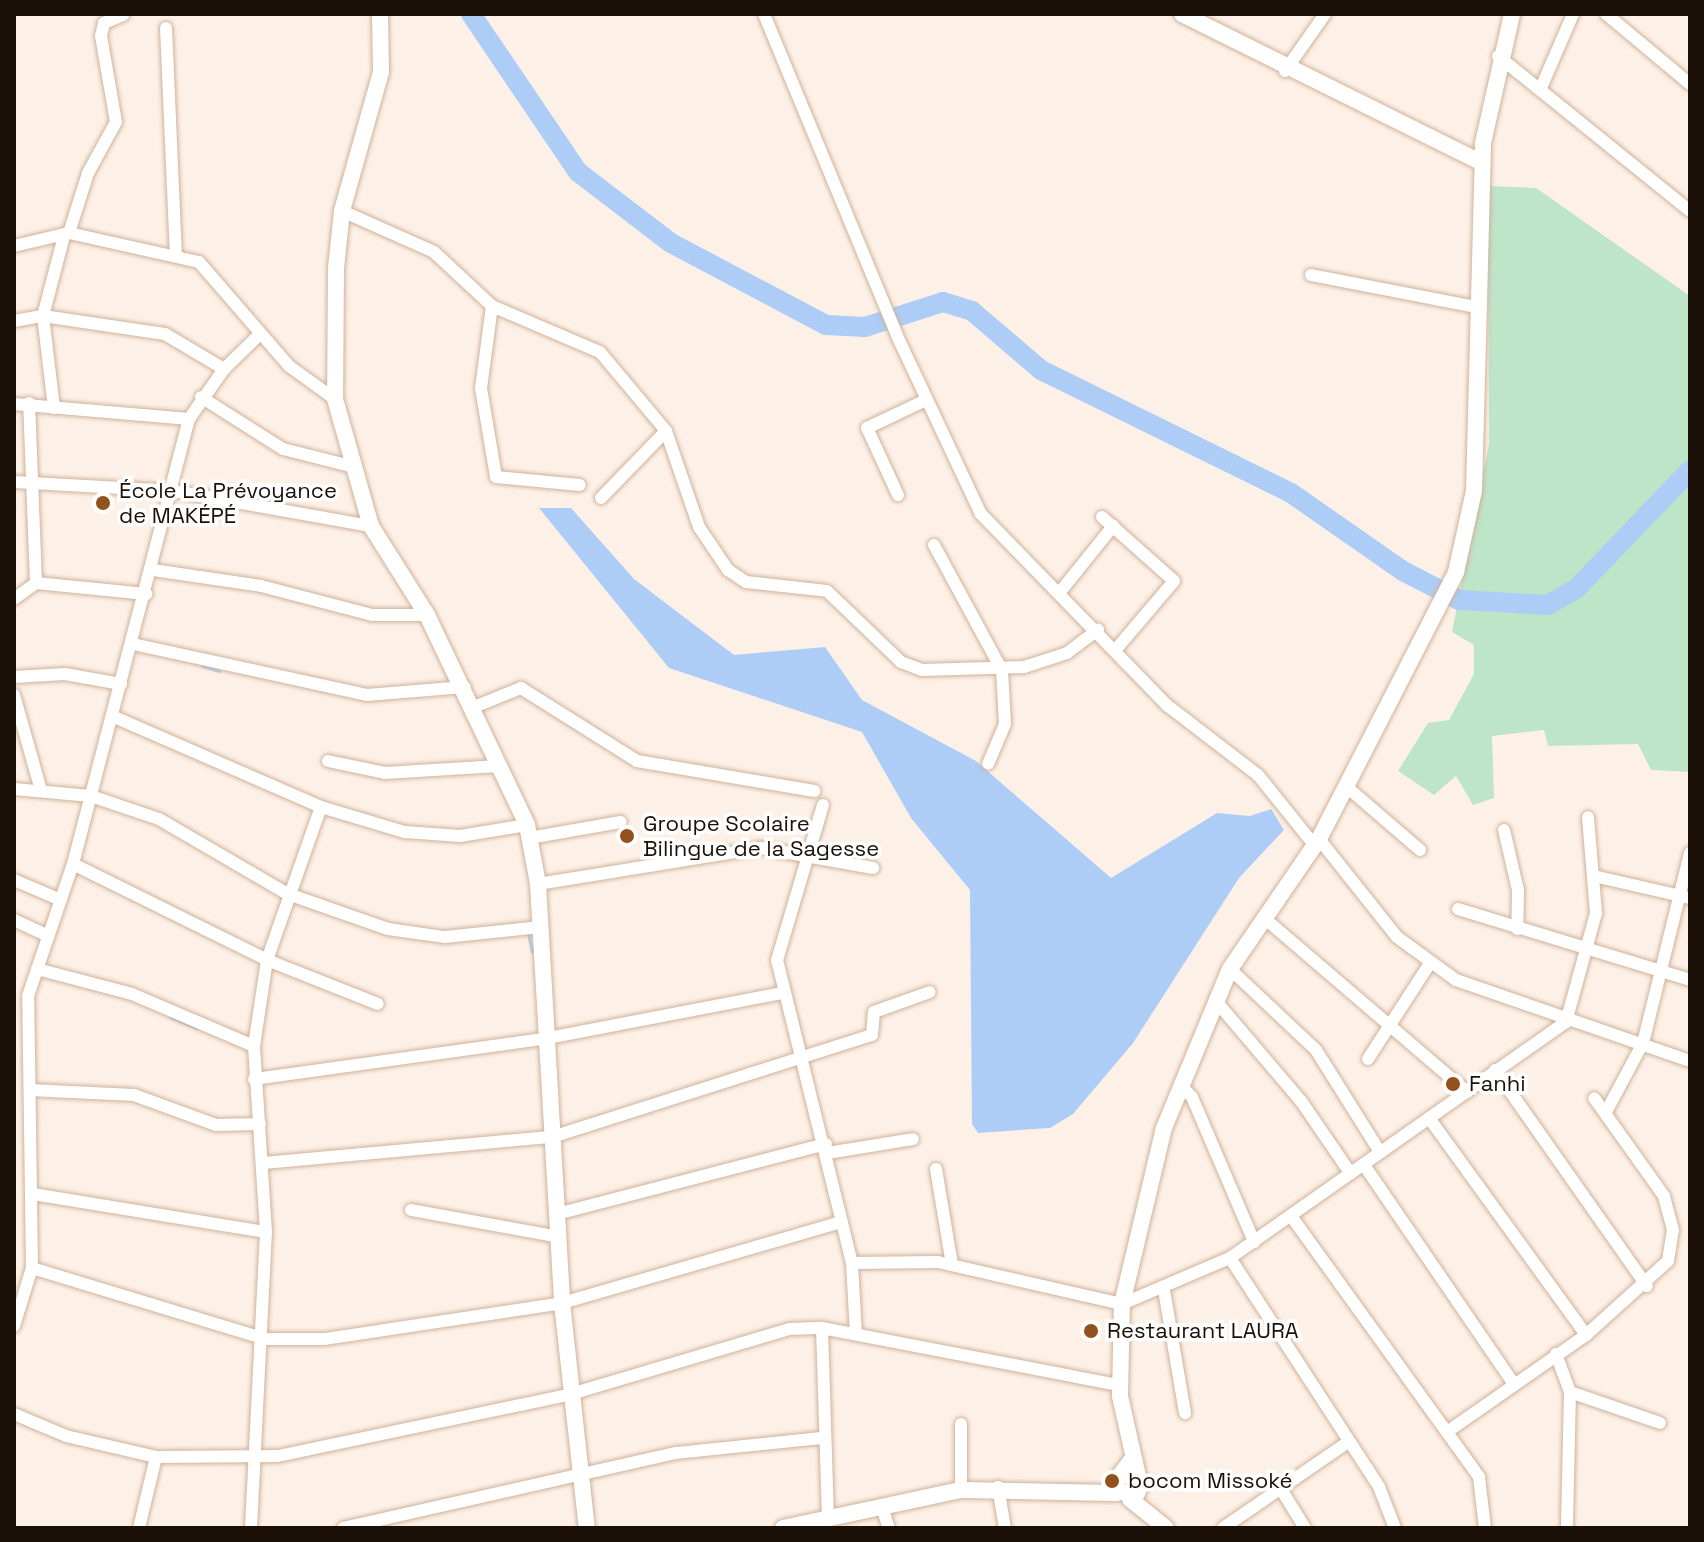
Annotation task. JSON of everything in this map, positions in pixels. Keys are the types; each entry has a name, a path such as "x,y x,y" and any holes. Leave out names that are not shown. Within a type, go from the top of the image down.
{"main road":[{"path":"380,14 382,61 342,211 335,399 350,466 371,526 427,615 465,687 528,831 538,884 562,1303 587,1528"},
{"path":"1182,14 1285,71 1482,163"},
{"path":"1128,1484 1133,1458 1119,1385 1122,1304 1133,1232 1180,1085 1230,969 1317,842 1348,788 1456,572 1473,500 1482,163 1498,56 1512,14"},
{"path":"783,1528 961,1490 1128,1484"},
{"path":"1128,1484 1161,1522"}],"street":[{"path":"764,14 891,323 981,514 1117,648 1200,736 1258,775 1397,937 1430,963 1469,986 1566,1022 1643,1043 1690,1061"},
{"path":"1285,71 1325,14"},
{"path":"1540,90 1573,14"},
{"path":"1606,14 1690,84"},
{"path":"54,408 43,316 88,173 116,122 101,36 104,23 123,15"},
{"path":"166,28 176,254"},
{"path":"1498,56 1690,211"},
{"path":"342,211 434,252 492,306 600,352 666,431 699,527 728,570 746,582 827,591 901,662 949,672 1002,670 1057,658 1098,630"},
{"path":"14,246 66,235 176,254 207,269 260,334 335,399"},
{"path":"1311,275 1476,307"},
{"path":"492,306 481,388 496,477 580,485"},
{"path":"14,321 43,316 165,334 224,369"},
{"path":"14,1326 32,1268 28,996 73,864 174,491 189,419 201,397 224,369 260,334"},
{"path":"201,397 283,449 350,466"},
{"path":"898,495 867,428 926,400"},
{"path":"29,403 36,481 36,583"},
{"path":"14,404 189,419"},
{"path":"601,498 666,431"},
{"path":"14,482 174,491 371,526"},
{"path":"1102,517 1174,581 1117,648"},
{"path":"1060,592 1113,526"},
{"path":"934,545 1002,670 1005,724 988,764"},
{"path":"153,570 261,586 372,615 427,615"},
{"path":"14,599 36,583 146,594"},
{"path":"133,644 367,695 465,687"},
{"path":"14,677 65,674 121,684"},
{"path":"474,707 521,688 637,761 814,791"},
{"path":"14,695 40,787"},
{"path":"112,716 321,807 431,836 621,822"},
{"path":"328,761 385,773 499,766"},
{"path":"14,789 40,787 91,796 159,819 288,894 411,934 540,927"},
{"path":"1348,788 1420,850"},
{"path":"823,805 780,932 781,993 806,1060 852,1263 856,1334"},
{"path":"251,1528 265,1339 266,1232 264,1163 254,1079 254,1046 267,960 321,807"},
{"path":"852,1263 952,1265 1122,1304 1164,1290 1230,1258 1566,1022 1590,948 1598,877 1588,817"},
{"path":"1504,830 1518,890 1517,929"},
{"path":"538,884 725,851 805,852 873,868"},
{"path":"1606,1112 1643,1043 1686,896 1690,853"},
{"path":"73,864 267,960 378,1004"},
{"path":"1598,877 1686,896"},
{"path":"14,880 61,900"},
{"path":"1458,909 1690,980"},
{"path":"1263,917 1467,1092"},
{"path":"14,920 48,936"},
{"path":"1368,1059 1430,963"},
{"path":"37,969 132,994 254,1046"},
{"path":"1230,969 1316,1050 1380,1152"},
{"path":"14,992 28,996"},
{"path":"264,1163 552,1137 806,1060 872,1035 874,1012 930,992"},
{"path":"254,1079 548,1038 781,993"},
{"path":"1215,1000 1301,1101 1351,1174"},
{"path":"1495,1070 1647,1286"},
{"path":"14,1077 30,1084 134,1095 216,1125 260,1124"},
{"path":"1180,1085 1192,1097 1254,1242"},
{"path":"1447,1432 1513,1383 1586,1335 1647,1286 1673,1247 1670,1213 1594,1098"},
{"path":"1429,1118 1586,1335"},
{"path":"557,1214 826,1148 913,1139"},
{"path":"1364,1165 1513,1383"},
{"path":"936,1169 952,1265"},
{"path":"33,1194 266,1232"},
{"path":"411,1210 559,1237"},
{"path":"1291,1216 1479,1477 1485,1528"},
{"path":"32,1268 265,1339 360,1336 562,1303 841,1222"},
{"path":"1230,1258 1388,1503 1395,1528"},
{"path":"1164,1290 1185,1413"},
{"path":"822,1328 820,1438 828,1517"},
{"path":"14,1414 66,1436 156,1457 256,1457 571,1394 763,1333 822,1328 1119,1385"},
{"path":"1556,1354 1570,1392 1567,1528"},
{"path":"1570,1392 1660,1423"},
{"path":"961,1424 961,1490"},
{"path":"343,1528 676,1453 820,1438"},
{"path":"1223,1528 1279,1486 1348,1442"},
{"path":"139,1528 156,1457"},
{"path":"1279,1486 1305,1528"},
{"path":"998,1487 1005,1528"},
{"path":"882,1507 889,1528"}],"green space":[{"path":"1488,186 1536,188 1690,296 1690,772 1651,770 1638,744 1548,746 1544,730 1492,736 1494,798 1473,805 1456,776 1434,795 1398,771 1428,723 1449,720 1474,674 1474,645 1452,632 1489,444"}],"water":[{"path":"539,508 571,508 634,579 734,655 825,647 862,700 976,761 1111,878 1217,813 1250,816 1271,809 1284,830 1239,878 1133,1043 1073,1114 1050,1128 978,1133 972,1124 970,890 911,818 862,732 669,668"}],"waterway":[{"path":"471,14 578,172 671,243 826,325 865,327 943,302 972,311 1041,370 1291,493 1403,571 1459,600 1548,605 1577,588 1690,470"},
{"path":"202,666 219,671"},
{"path":"528,933 532,952"},
{"path":"170,1017 196,1028"}],"place":[{"name":"École La Prévoyance de MAKÉPÉ","path":"103,503"},
{"name":"Groupe Scolaire Bilingue de la Sagesse","path":"627,836"},
{"name":"Fanhi","path":"1453,1084"},
{"name":"Restaurant LAURA","path":"1091,1331"},
{"name":"bocom Missoké","path":"1112,1481"}]}
